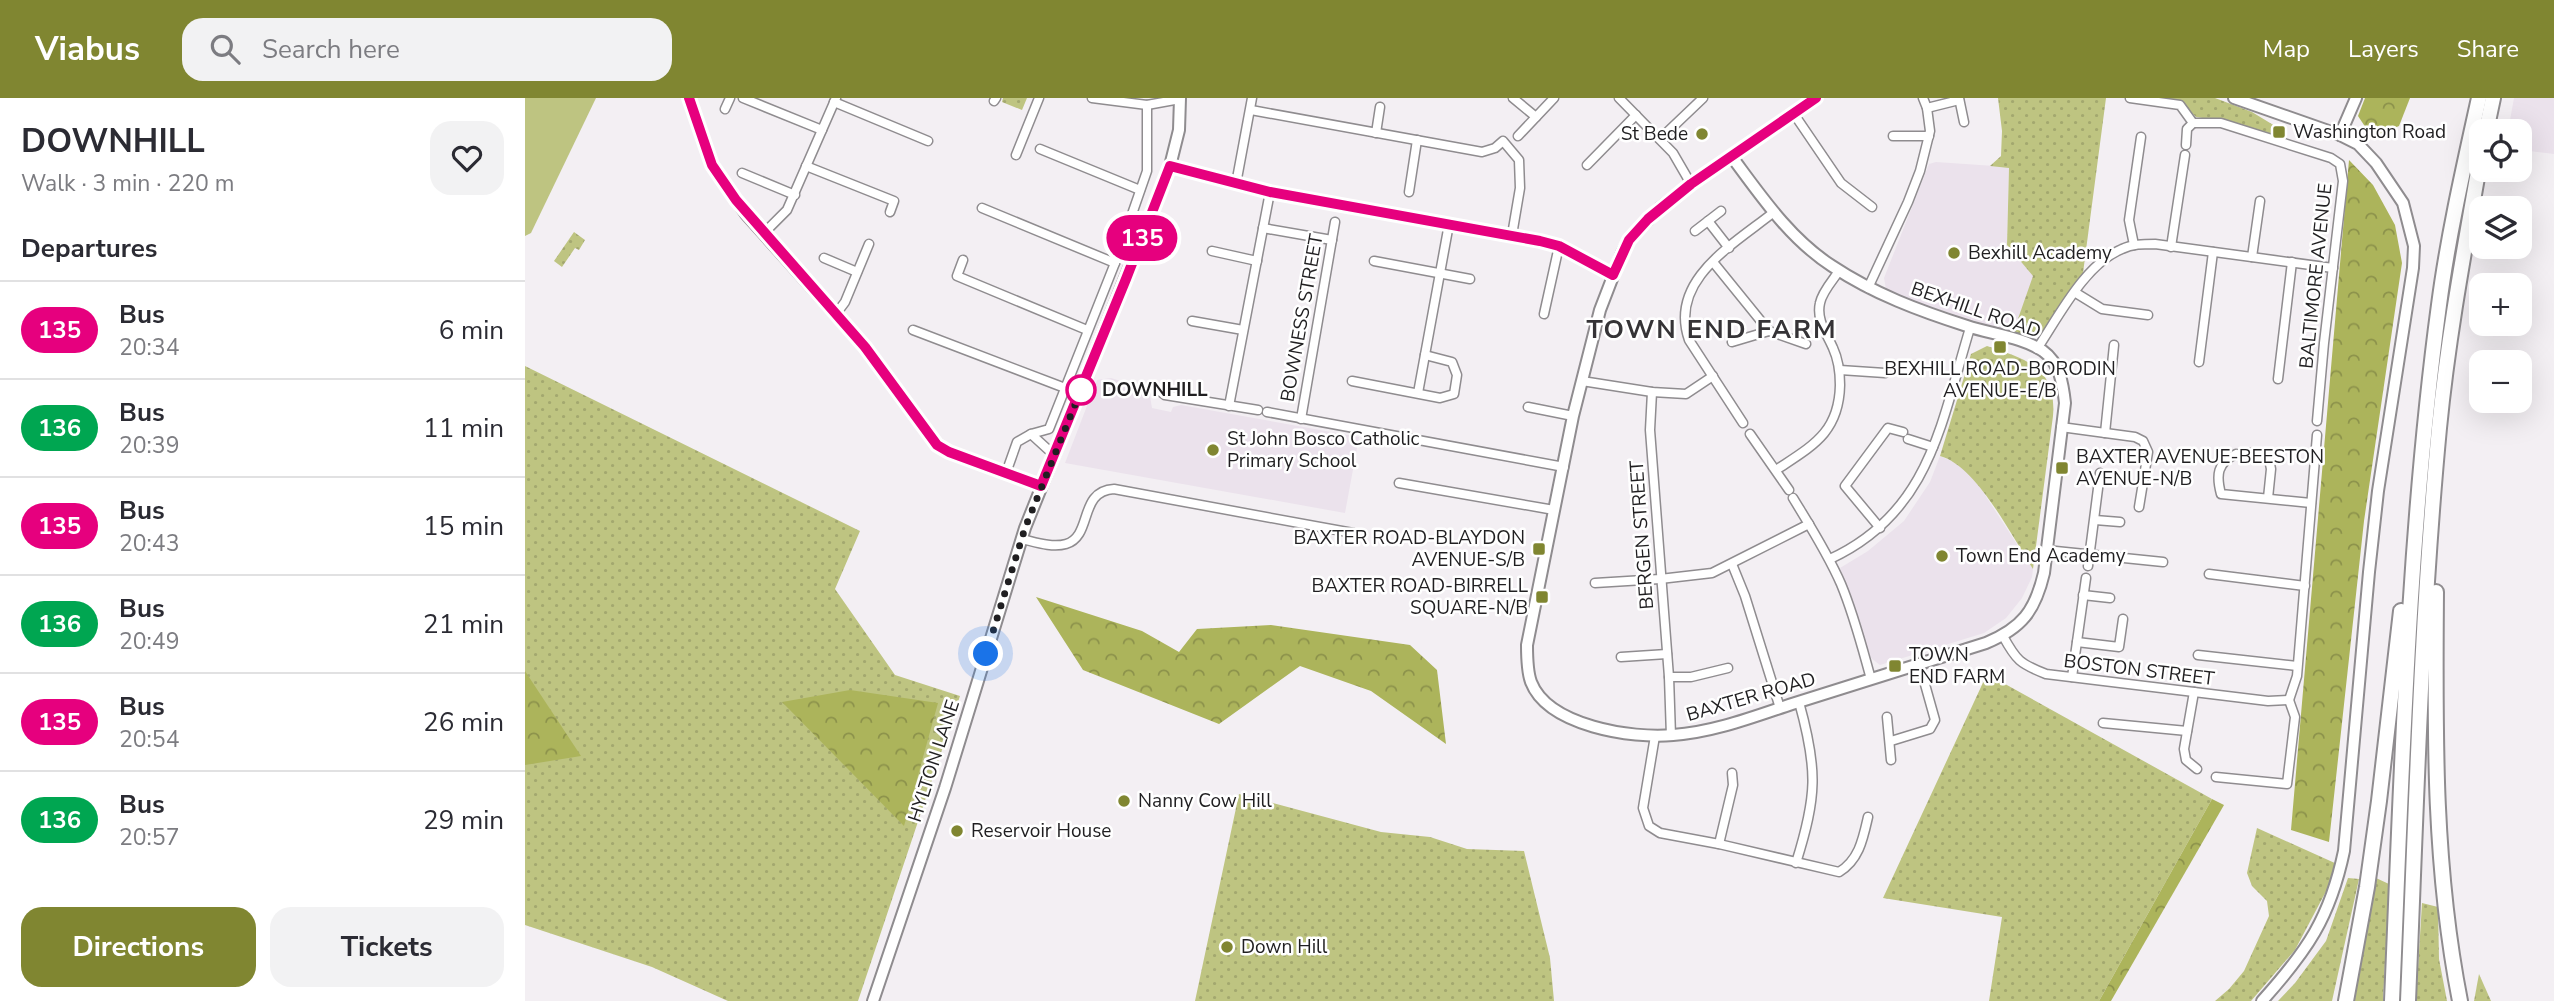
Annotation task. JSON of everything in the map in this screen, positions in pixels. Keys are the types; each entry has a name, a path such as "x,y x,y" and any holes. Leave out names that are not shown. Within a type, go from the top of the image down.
{"highway":[{"path":"2392,1001 2407,646 2420,487 2439,302 2479,98"},
{"path":"2489,119 2493,98"},
{"path":"2408,1001 2421,702 2439,430 2457,293 2476,182"},
{"path":"2439,430 2435,769 2446,920 2460,1001"},
{"path":"2346,1001 2367,887 2393,689 2407,554 2420,487"}],"street":[{"path":"689,98 712,165 746,214 865,347 937,445 949,452 1041,486"},
{"path":"725,109 730,98"},
{"path":"743,98 822,130"},
{"path":"1016,155 1039,98"},
{"path":"1092,98 1147,105 1180,98"},
{"name":"HYLTON LANE","path":"873,1001 949,776 1022,539 1170,166 1179,130 1180,98"},
{"path":"1236,184 1252,98"},
{"path":"1513,98 1536,117"},
{"path":"1518,136 1554,98"},
{"path":"1619,98 1673,153 1691,184"},
{"path":"1660,139 1703,98"},
{"name":"BAXTER ROAD","path":"1816,98 1691,184 1648,219 1629,240 1600,310 1573,416 1527,645 1531,682 1546,703 1559,714 1578,723 1637,735 1671,736 1725,726 2003,636"},
{"path":"1868,288 1895,219 1920,171 1929,136 1927,108 1923,98"},
{"path":"2130,98 2180,105 2193,122 2187,129 2186,145"},
{"path":"2234,98 2340,135 2358,144 2376,163 2403,203 2413,246 2413,268 2378,491 2344,851 2335,892 2322,921 2303,953 2262,1001"},
{"path":"2340,135 2356,98"},
{"path":"1927,108 1959,99 1964,122"},
{"path":"764,233 787,210 835,100 928,141"},
{"path":"1006,473 1017,442 1031,434 1049,429 1115,262 1147,171 1147,105"},
{"path":"1376,132 1380,107"},
{"path":"1251,110 1482,152 1503,142 1519,160 1520,188 1512,235"},
{"path":"1794,114 1841,183 1873,207"},
{"path":"1587,165 1636,115"},
{"name":"BALTIMORE AVENUE","path":"2193,122 2221,123 2331,158 2340,164 2343,181 2317,421"},
{"path":"1893,136 1929,136"},
{"path":"2134,245 2129,220 2141,137"},
{"path":"1409,192 1417,140"},
{"path":"1040,149 1140,190"},
{"path":"2171,247 2185,155"},
{"name":"BEXHILL ROAD","path":"1732,156 1774,212 1808,248 1839,271 1904,306 2037,349 2056,366 2062,380 2065,403 2044,573 2035,602 2019,624 2003,636"},
{"path":"806,166 894,201 890,212"},
{"path":"1170,166 1270,192 1512,235 1559,246 1613,275"},
{"path":"742,173 795,195"},
{"path":"1229,406 1270,192"},
{"path":"2252,257 2260,201"},
{"path":"982,208 1115,262"},
{"path":"1695,231 1721,211"},
{"path":"1743,423 1689,340 1684,326 1684,314 1689,292 1703,270 1774,212"},
{"path":"1708,221 1729,248"},
{"name":"BOWNESS STREET","path":"1301,419 1335,222"},
{"path":"1418,393 1449,224"},
{"path":"1263,228 1332,240"},
{"path":"836,314 845,302 869,244"},
{"path":"2037,349 2096,265 2120,249 2134,245 2155,244 2333,268"},
{"path":"1544,314 1559,246"},
{"path":"1212,251 1257,261"},
{"path":"2199,362 2213,252"},
{"path":"824,258 857,272"},
{"path":"963,260 957,276 1087,330"},
{"path":"1374,261 1470,278"},
{"path":"1713,262 1769,331 1806,344"},
{"path":"2278,379 2292,262"},
{"path":"1776,470 1822,438 1831,425 1840,398 1840,370 1819,316 1820,301 1839,271"},
{"path":"2075,293 2102,309 2148,315"},
{"path":"1192,321 1243,330"},
{"path":"1830,559 1880,528 1908,496 1921,476 1933,447 1971,327"},
{"path":"913,330 1065,388"},
{"path":"1732,342 1769,331"},
{"path":"2105,433 2115,345"},
{"path":"1352,381 1440,398 1454,394 1457,375 1452,362 1425,355"},
{"path":"1840,370 1885,373"},
{"path":"1582,381 1652,392 1686,394 1713,376"},
{"path":"1157,390 1165,396 1258,410"},
{"name":"BERGEN STREET","path":"1652,392 1650,414 1671,736"},
{"path":"1528,407 1573,416"},
{"path":"1267,412 1564,467"},
{"path":"1880,528 1845,486 1888,428 1933,447"},
{"path":"2061,428 2135,437 2143,441 2148,452 2139,507"},
{"path":"1031,434 1055,455"},
{"path":"1750,434 1776,470 1830,559 1853,615 1871,679"},
{"path":"2216,778 2287,785 2295,717 2289,700 2297,676 2317,435"},
{"path":"2251,453 2269,459 2271,469 2268,498"},
{"path":"2236,454 2225,459 2220,468 2221,494 2311,503"},
{"path":"2088,566 2100,473"},
{"path":"1399,483 1554,510"},
{"path":"1022,539 1051,545 1067,544 1079,533 1095,496 1100,491 1114,489 1353,533"},
{"path":"2095,520 2120,522"},
{"path":"1594,583 1712,573 1809,524"},
{"path":"2046,550 2163,562"},
{"path":"1732,564 1745,596 1780,708"},
{"path":"2209,574 2305,586"},
{"path":"2072,677 2086,578"},
{"path":"2083,595 2110,598"},
{"path":"2077,642 2119,647 2123,619"},
{"name":"BOSTON STREET","path":"2003,636 2023,665 2046,674 2268,701 2289,700"},
{"path":"1621,657 1667,654"},
{"path":"2198,655 2297,666"},
{"path":"1891,741 1930,729 1935,720 1919,663"},
{"path":"1669,677 1691,677 1728,668"},
{"path":"2194,692 2184,749 2186,760 2197,769"},
{"path":"1796,863 1808,822 1814,779 1811,751 1799,702"},
{"path":"1887,717 1891,760"},
{"path":"2103,723 2187,731"},
{"path":"1655,736 1643,808 1649,826 1660,833 1839,872 1847,867 1863,841 1868,817"},
{"path":"1719,844 1733,785 1732,773"}],"shaded area":[{"path":"2514,98 2554,98 2554,154 2532,151 2532,119 2510,119"},
{"name":"Bexhill Academy","path":"1936,162 2009,167 2007,245 2034,276 2013,333 1912,301 1886,289 1884,278 1929,164"},
{"name":"St John Bosco Catholic Primary School","path":"1111,378 1149,390 1152,408 1171,412 1173,407 1181,405 1359,437 1345,513 1065,463 1097,380"},
{"name":"Town End Academy","path":"1940,456 1959,464 1974,478 2033,569 2032,577 2022,598 2006,618 1984,633 1880,665 1871,658 1840,568 1868,551 1904,521 1930,482"}],"green space":[{"path":"525,98 596,98 531,233 525,236"},
{"path":"1003,98 1027,98 1022,110 1002,102"},
{"path":"1998,98 2106,98 2083,273 2041,335 2028,340 2013,333 2033,276 2007,245 2009,168 1990,166 2001,156 2002,131"},
{"path":"2160,98 2215,98 2252,112 2275,126 2270,136 2228,122 2196,117 2181,102"},
{"path":"2365,98 2410,98 2399,126 2372,137 2358,116"},
{"path":"2349,160 2373,185 2395,225 2402,263 2364,521 2329,842 2291,830"},
{"path":"574,232 585,240 579,250 575,248 562,267 554,261"},
{"path":"1987,346 2026,361 2036,368 2050,386 2053,399 2033,569 1993,504 1980,488 1954,462 1940,456 1971,354"},
{"path":"525,366 860,531 835,589 895,675 960,696 858,1001 728,1001 652,967 525,925"},
{"path":"1036,597 1142,631 1179,652 1197,629 1271,625 1410,645 1437,670 1446,744 1371,691 1300,666 1219,724 1083,670"},
{"path":"525,671 581,756 525,765"},
{"path":"1987,674 2212,799 2099,1001 1989,1001 2002,917 1883,898"},
{"path":"850,690 938,703 904,826 782,702"},
{"path":"1239,794 1381,832 1430,837 1467,849 1524,851 1550,958 1554,1001 1195,1001"},
{"path":"2212,799 2224,805 2111,1001 2099,1001"},
{"path":"2257,828 2337,864 2332,880 2295,950 2251,1001 2215,1001 2244,971 2269,916 2267,901 2252,886 2247,873"},
{"path":"2348,878 2359,879 2332,1001 2278,1001 2326,941"},
{"path":"2376,878 2389,884 2383,1001 2351,1001"},
{"path":"2422,903 2438,907 2439,959 2447,1001 2416,1001"},
{"path":"2479,974 2491,1001 2474,1001"}],"bus line":[{"name":"135","path":"689,98 712,165 746,214 865,347 937,445 949,452 1041,486 1170,166 1270,192 1540,241 1559,246 1613,275 1629,240 1660,208 1816,98"}],"place":[{"name":"Washington Road","path":"2279,132"},
{"name":"St Bede","path":"1702,134"},
{"name":"Bexhill Academy","path":"1954,253"},
{"name":"BEXHILL ROAD-BORODIN AVENUE-E/B","path":"2000,347"},
{"name":"DOWNHILL","path":"1081,390"},
{"name":"St John Bosco Catholic Primary School","path":"1213,450"},
{"name":"BAXTER AVENUE-BEESTON AVENUE-N/B","path":"2062,468"},
{"name":"BAXTER ROAD-BLAYDON AVENUE-S/B","path":"1539,549"},
{"name":"Town End Academy","path":"1942,556"},
{"name":"BAXTER ROAD-BIRRELL SQUARE-N/B","path":"1542,597"},
{"name":"TOWN END FARM","path":"1895,666"},
{"name":"Nanny Cow Hill","path":"1124,801"},
{"name":"Reservoir House","path":"957,831"},
{"name":"Down Hill","path":"1227,947"}],"district":[{"name":"TOWN END FARM","path":"1712,329"}],"route":[{"path":"986,654 1025,528 1081,390"}]}
